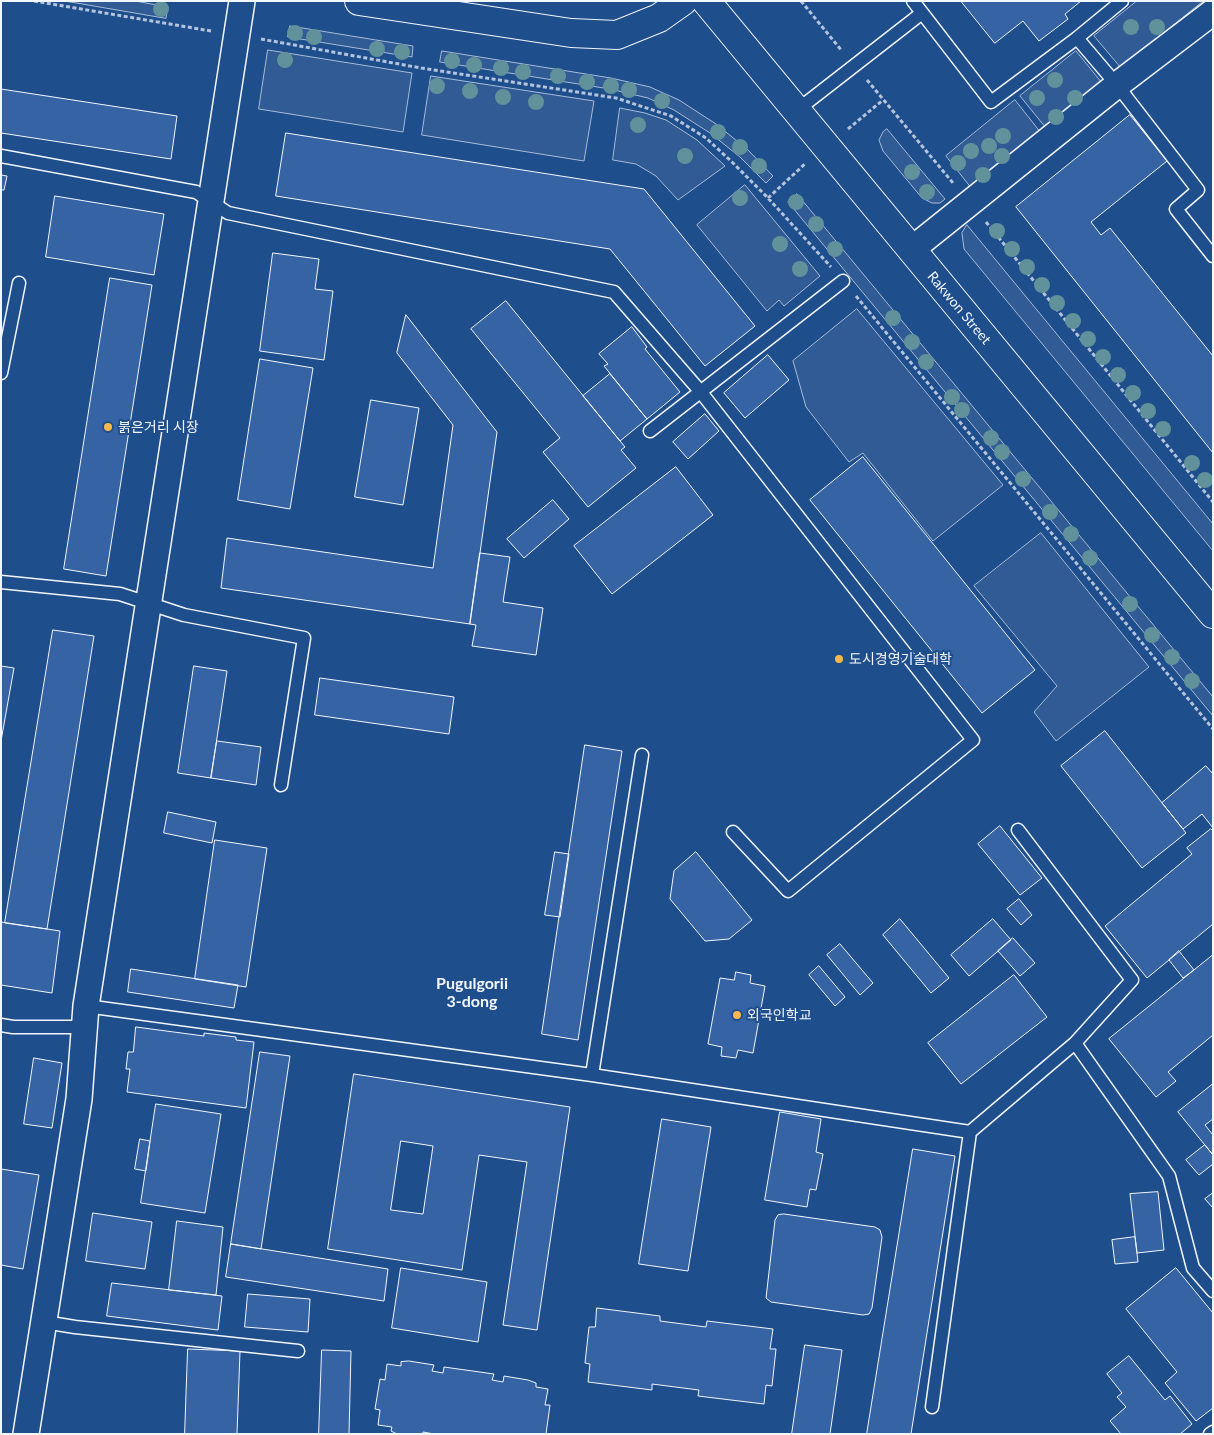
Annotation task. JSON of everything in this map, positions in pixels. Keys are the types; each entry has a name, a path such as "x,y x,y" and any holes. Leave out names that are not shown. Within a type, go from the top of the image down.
{"main road":[{"path":"359,1 572,33 617,35 658,18 683,1"},
{"name":"Rakwon Street","path":"706,1 1213,614"}],"street":[{"path":"26,1434 79,1099 85,1017 242,1"},
{"path":"911,250 1117,85 1213,12"}],"lane":[{"path":"912,1 991,102 1077,38 1122,1"},
{"path":"796,111 922,12"},
{"path":"1077,38 1117,85 1198,190 1176,209 1213,256"},
{"path":"1,156 196,192 228,213 614,292 700,392 973,740 788,891 733,832"},
{"path":"650,431 843,281"},
{"path":"1,373 19,283"},
{"path":"1,582 120,594 184,615 304,638 281,784"},
{"path":"592,1076 642,755"},
{"path":"932,1407 970,1132 1075,1043 1132,980 1018,830"},
{"path":"1,1025 14,1027 85,1017 592,1076 970,1132"},
{"path":"1075,1043 1169,1176 1192,1268 1213,1291"},
{"path":"44,1322 298,1351"}],"path":[{"path":"34,1 237,36 266,39 421,68 616,98 671,116 706,138 732,162 768,198 843,281 1213,729"},
{"path":"801,1 970,203 1213,502"}],"shaded area":[{"path":"65,1 135,1 168,7 166,18"},
{"path":"1137,1 1203,1 1121,68 1094,36"},
{"path":"290,26 413,46 412,57 288,37"},
{"path":"268,50 412,73 403,132 259,109"},
{"path":"442,51 611,78 650,87 679,100 716,124 748,150 773,176 766,183 740,157 710,133 674,110 648,98 610,89 440,62"},
{"path":"1076,51 1102,83 1046,128 1020,96"},
{"path":"431,76 594,101 584,161 422,135"},
{"path":"1015,100 1041,133 972,189 946,156"},
{"path":"620,108 666,120 697,140 725,166 678,200 656,176 636,164 613,160"},
{"path":"887,129 945,199 940,203 932,203 922,198 883,151 879,140"},
{"path":"745,185 820,276 784,306 779,300 767,311 697,225"},
{"path":"797,194 1213,697 1213,716 788,202"},
{"path":"967,225 1213,524 1213,551 964,249 962,233"},
{"path":"857,309 1003,485 933,541 863,453 849,462 806,407 793,361"},
{"path":"1041,533 1149,667 1056,741 1034,712 1057,686 974,586"}],"building":[{"path":"961,1 1081,1 1065,14 1068,19 1039,41 1023,21 995,43"},
{"path":"1,89 177,116 171,159 1,133"},
{"path":"1130,115 1167,161 1091,222 1101,235 1110,228 1213,356 1213,453 1016,207"},
{"path":"286,133 644,189 755,326 705,366 610,249 276,196"},
{"path":"1,175 7,176 4,190 1,190"},
{"path":"55,196 164,214 154,275 46,257"},
{"path":"273,253 319,259 315,289 333,291 324,360 260,351"},
{"name":"붉은거리 시장","path":"110,278 152,285 106,576 64,569"},
{"path":"506,301 625,447 621,450 636,468 588,507 543,452 560,438 471,329"},
{"path":"406,315 497,432 470,624 221,588 227,538 433,568 453,425 397,353"},
{"path":"632,327 647,347 645,349 680,392 647,419 604,366 608,364 599,354"},
{"path":"768,355 789,380 745,418 724,393"},
{"path":"260,359 313,368 290,509 238,500"},
{"path":"610,374 647,419 620,441 583,396"},
{"path":"371,400 419,408 403,505 355,497"},
{"path":"705,414 719,431 688,459 673,442"},
{"path":"863,457 1035,670 982,713 810,500"},
{"path":"676,467 713,515 612,594 574,546"},
{"path":"553,500 569,519 524,558 507,539"},
{"path":"480,553 510,557 503,602 543,608 536,655 472,646 476,625 470,624"},
{"path":"53,630 94,636 47,929 5,923"},
{"path":"1,666 14,668 1,741"},
{"path":"194,666 227,671 211,778 178,773"},
{"path":"320,678 454,697 449,734 315,715"},
{"path":"1105,731 1186,833 1142,868 1061,766"},
{"path":"217,741 261,747 256,785 211,778"},
{"path":"585,745 622,751 578,1040 542,1034"},
{"path":"1206,766 1213,774 1213,828 1202,814 1183,829 1162,803"},
{"path":"168,812 216,822 212,843 164,833"},
{"path":"1000,826 1042,878 1020,895 978,844"},
{"path":"1211,829 1213,831 1213,924 1147,978 1105,926 1192,854 1187,848"},
{"path":"215,840 267,848 246,987 195,979"},
{"path":"555,852 569,854 560,917 545,915"},
{"path":"696,852 752,920 729,939 705,941 670,899 674,871"},
{"path":"1019,899 1032,915 1021,925 1007,909"},
{"path":"900,919 949,978 931,993 883,935"},
{"path":"993,919 1011,940 969,976 951,955"},
{"path":"1,922 60,931 52,993 1,985"},
{"path":"1013,938 1035,963 1020,976 998,951"},
{"path":"840,944 873,983 860,995 827,955"},
{"path":"1179,951 1194,970 1183,978 1169,960"},
{"path":"1213,955 1213,1035 1168,1072 1176,1081 1156,1097 1109,1039"},
{"path":"819,966 845,997 835,1006 809,975"},
{"path":"131,969 238,985 234,1008 128,992"},
{"name":"외국인학교","path":"736,972 751,975 750,983 765,986 753,1053 738,1050 736,1058 721,1056 722,1047 708,1044 720,978 734,980"},
{"path":"1014,975 1047,1017 961,1084 928,1043"},
{"path":"136,1027 204,1036 204,1033 236,1037 236,1040 254,1042 246,1108 127,1092 130,1069 126,1069 128,1052 133,1052"},
{"path":"260,1052 290,1056 261,1249 231,1244"},
{"path":"34,1058 62,1063 52,1128 24,1124"},
{"path":"354,1074 570,1107 537,1330 503,1325 527,1162 479,1155 462,1270 328,1249","holes":["401,1141 433,1146 423,1214 391,1210"]},
{"path":"1213,1084 1213,1119 1205,1125 1213,1135 1213,1155 1178,1112"},
{"path":"156,1104 221,1114 205,1213 141,1203"},
{"path":"780,1112 821,1119 816,1152 823,1154 816,1190 810,1189 807,1207 765,1200"},
{"path":"662,1119 711,1127 688,1271 639,1264"},
{"path":"140,1139 150,1141 146,1171 135,1169"},
{"path":"1205,1145 1213,1155 1213,1164 1199,1175 1186,1160"},
{"path":"913,1149 955,1156 911,1434 867,1434"},
{"path":"1,1169 39,1175 23,1269 1,1265"},
{"path":"1158,1192 1164,1250 1137,1253 1130,1194"},
{"path":"1213,1193 1213,1208 1205,1199"},
{"path":"93,1213 152,1222 145,1269 86,1261"},
{"path":"784,1214 875,1227 880,1230 882,1237 872,1308 869,1314 863,1315 771,1302 766,1298 775,1220 778,1215"},
{"path":"177,1221 223,1227 216,1295 169,1290"},
{"path":"1135,1237 1138,1262 1115,1264 1112,1240"},
{"path":"231,1244 388,1269 384,1301 226,1277"},
{"path":"401,1268 487,1282 478,1342 392,1328"},
{"path":"1176,1268 1213,1313 1213,1408 1196,1421 1165,1383 1177,1372 1126,1309"},
{"path":"112,1283 222,1296 218,1330 107,1316"},
{"path":"248,1294 310,1299 308,1332 245,1327"},
{"path":"597,1308 660,1316 660,1321 706,1327 707,1321 773,1329 770,1349 776,1349 772,1386 766,1385 764,1404 698,1396 699,1390 652,1384 652,1390 588,1382 590,1364 585,1363 589,1327 595,1327"},
{"path":"805,1345 842,1350 830,1434 792,1434"},
{"path":"188,1349 240,1351 237,1434 185,1434"},
{"path":"322,1350 351,1351 349,1434 319,1434"},
{"path":"1129,1356 1165,1400 1170,1396 1192,1424 1180,1434 1121,1434 1110,1421 1126,1407 1117,1397 1122,1393 1107,1374"},
{"path":"409,1361 434,1365 432,1371 443,1373 444,1367 494,1374 492,1380 503,1382 504,1376 528,1380 536,1383 536,1387 548,1389 545,1405 550,1405 546,1434 434,1434 423,1432 423,1434 397,1434 391,1431 392,1427 378,1425 380,1410 375,1409 380,1379 385,1380 387,1364 401,1366 401,1362"}],"place":[{"name":"붉은거리 시장","path":"108,427"},
{"name":"도시경영기술대학","path":"839,659"},
{"name":"외국인학교","path":"737,1015"}],"district":[{"name":"Pugulgorii 3-dong","path":"472,993"}]}
